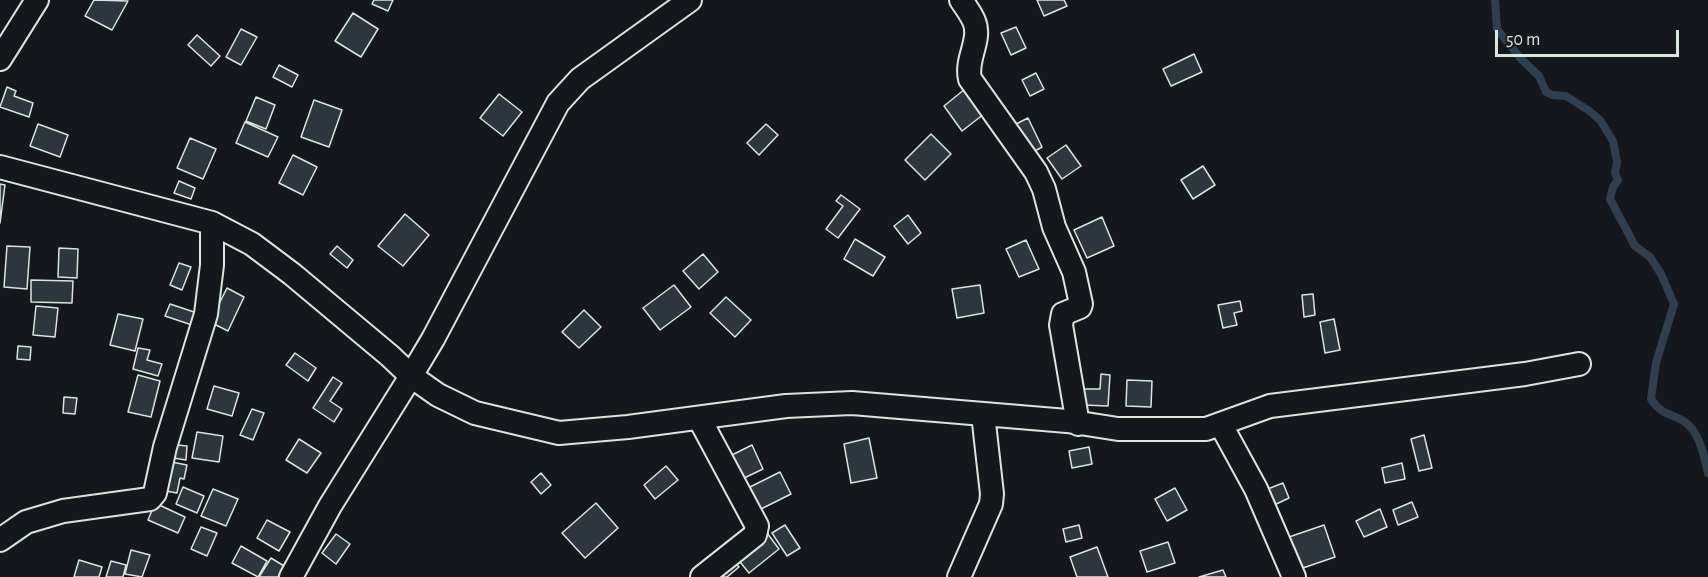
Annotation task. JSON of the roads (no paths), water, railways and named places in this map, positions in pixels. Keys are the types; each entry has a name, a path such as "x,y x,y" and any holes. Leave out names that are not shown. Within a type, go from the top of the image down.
{"street":[{"path":"0,59 37,0"},
{"path":"291,577 330,506 411,376 558,103 580,79 690,0"},
{"path":"961,0 974,21 977,33 968,70 970,79 1036,172 1044,189 1054,227 1074,272 1081,304 1080,307 1063,314 1060,326 1078,424"},
{"path":"0,167 212,223 252,244 292,274 411,376 438,395 475,413 559,433 786,406 852,403 1140,430 1206,429 1270,405 1525,374 1579,364"},
{"path":"0,540 26,522 63,511 150,499 155,493 165,447 206,314 212,265 212,223"},
{"path":"959,577 991,504 992,494 983,414"},
{"path":"699,418 757,526 755,536 702,577"},
{"path":"1221,425 1256,489 1294,577"}],"waterway":[{"path":"1495,0 1497,29 1521,59 1539,76 1546,92 1566,96 1588,110 1600,120 1613,141 1617,162 1615,173 1618,180 1613,187 1610,199 1635,246 1650,257 1661,274 1674,304 1656,363 1651,399 1663,411 1685,422 1694,432 1701,445 1708,473"}]}
